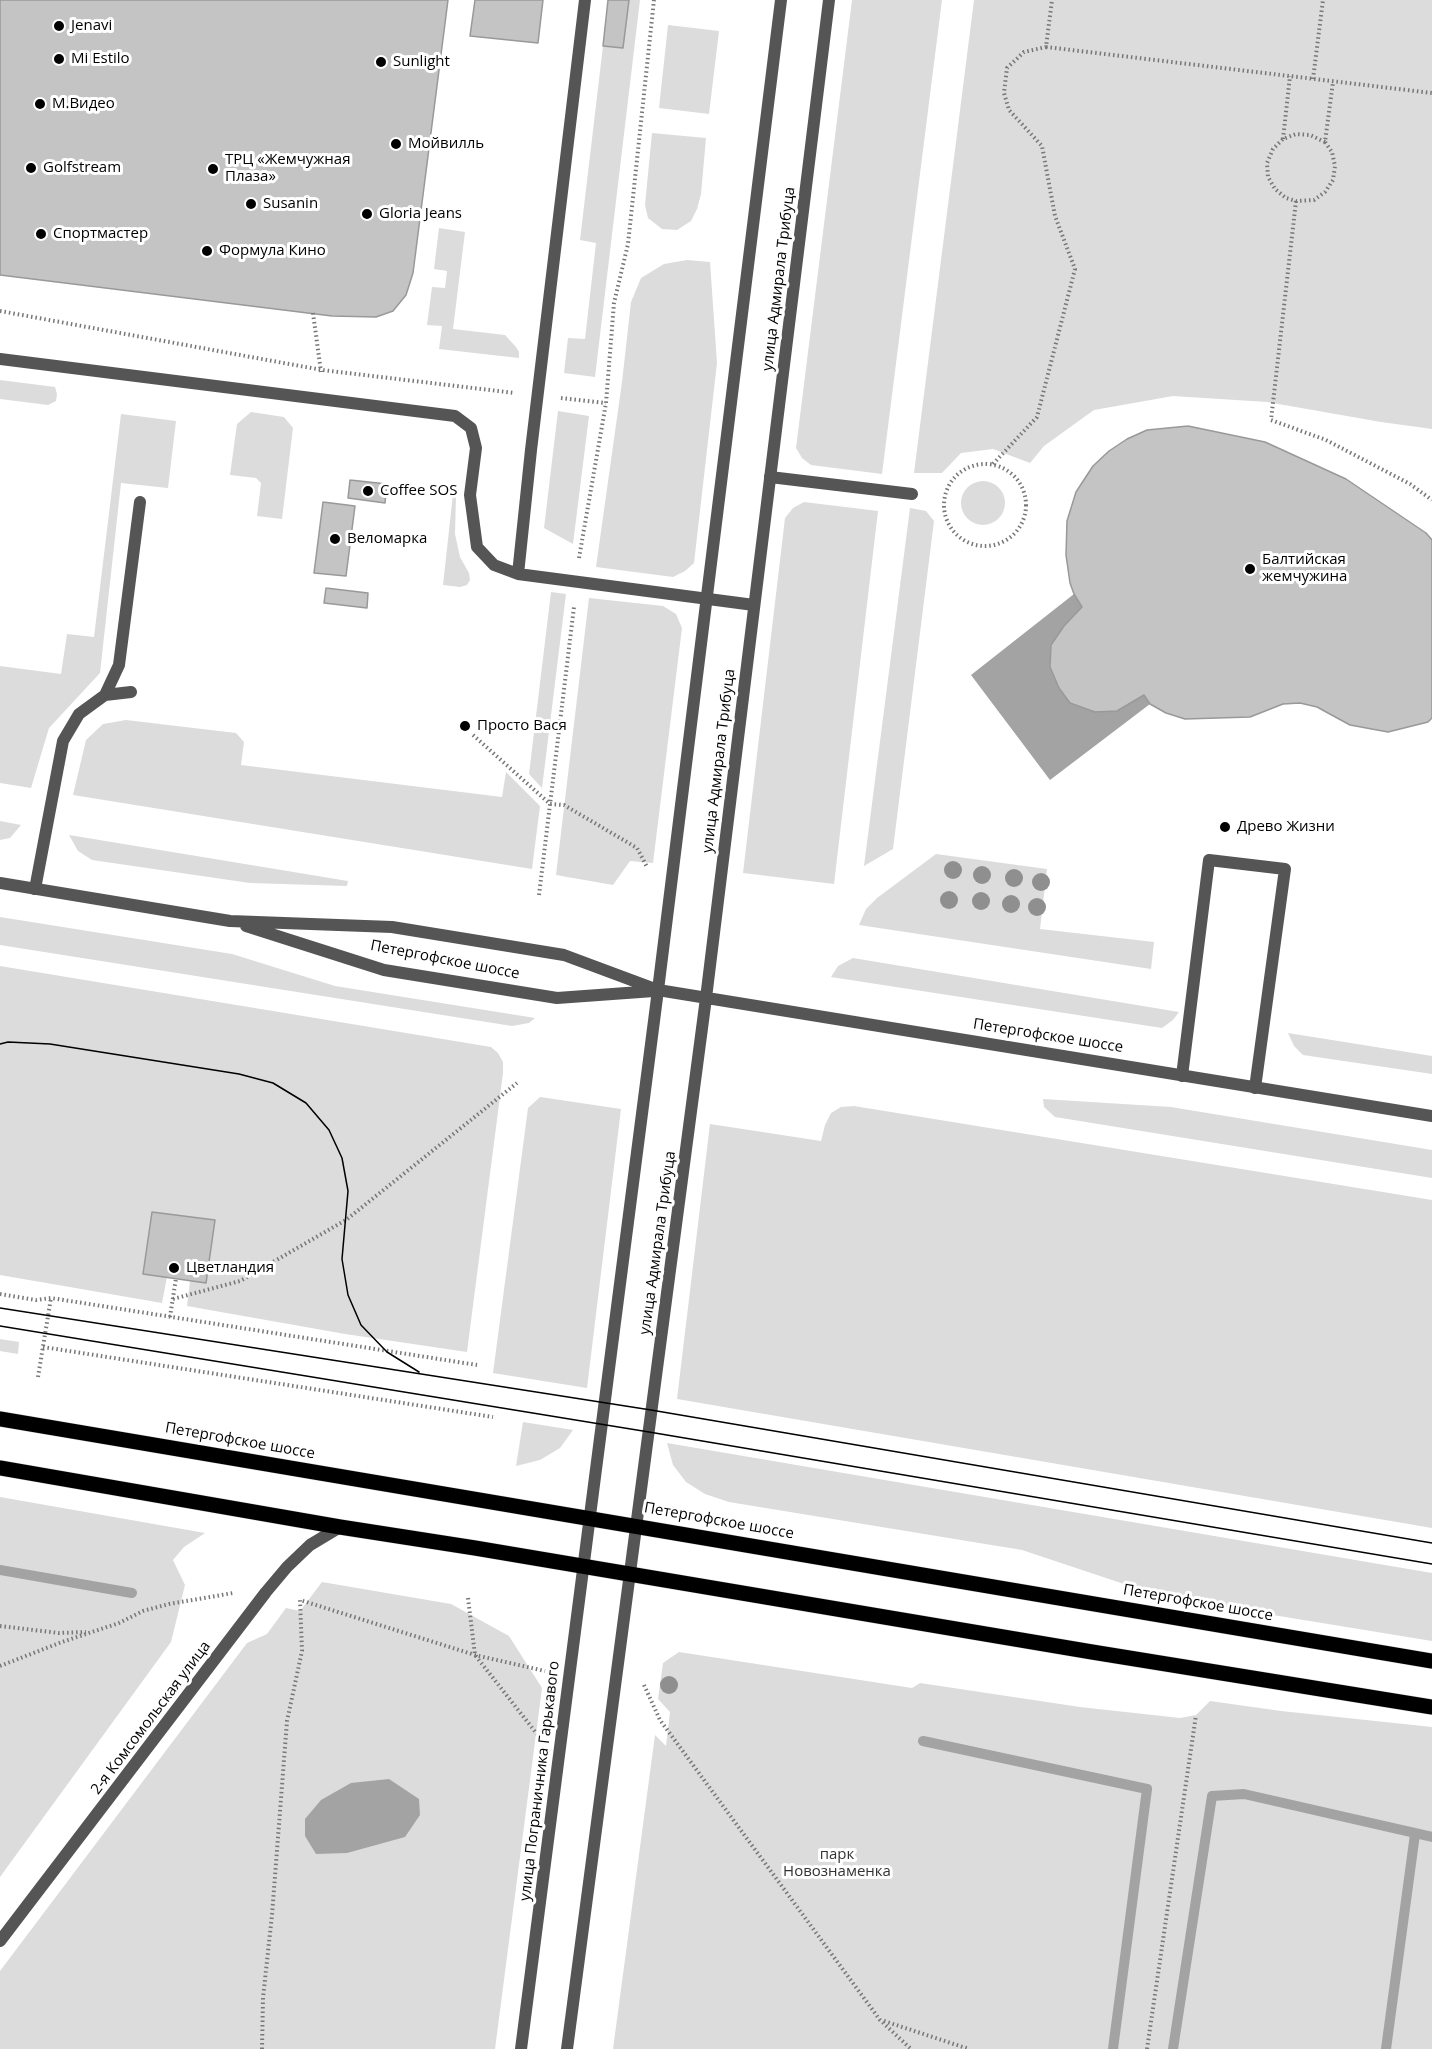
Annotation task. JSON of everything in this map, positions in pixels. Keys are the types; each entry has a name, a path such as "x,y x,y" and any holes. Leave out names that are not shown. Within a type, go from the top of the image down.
{"main road":[{"name":"Петергофское шоссе","path":"0,1419 1432,1661"},
{"path":"0,1468 340,1527 1432,1707"}],"street":[{"path":"518,574 585,0"},
{"name":"улица Адмирала Трибуца","path":"590,1517 781,0"},
{"name":"улица Адмирала Трибуца","path":"636,1525 706,998 829,0"},
{"path":"0,359 455,416 471,428 476,448 470,495 477,547 494,565 518,574 754,605"},
{"path":"770,477 912,494"},
{"path":"35,889 63,741 79,714 105,695 119,665 140,502"},
{"path":"105,695 130,692"},
{"path":"1182,1076 1209,860 1285,869 1256,1088"},
{"name":"Петергофское шоссе","path":"0,883 230,921 392,927 564,955 658,990 1432,1116"},
{"name":"Петергофское шоссе","path":"230,921 384,970 508,991 557,998 658,990"},
{"name":"улица Пограничника Гарькавого","path":"521,2049 590,1517"},
{"path":"567,2049 636,1525"},
{"name":"2-я Комсомольская улица","path":"0,1941 273,1583 310,1545 340,1527"}],"path":[{"path":"539,896 580,549 606,403 614,303 628,244 654,0"},
{"path":"1046,47 1052,0"},
{"path":"1313,79 1323,0"},
{"path":"993,464 1008,471 1020,483 1026,498 1026,513 1020,529 1008,540 993,546 976,546 962,540 950,529 944,514 944,497 950,482 962,470 977,464 993,464 1037,417 1075,269 1055,216 1042,147 1009,110 1004,93 1007,68 1024,52 1046,47 1432,93"},
{"path":"1283,139 1290,76"},
{"path":"1325,142 1333,82"},
{"path":"1296,134 1310,135 1325,142 1332,152 1335,166 1333,180 1325,192 1314,200 1296,201 1286,198 1275,189 1268,177 1267,163 1273,149 1283,139 1296,134"},
{"path":"1296,201 1271,420 1326,440 1410,484 1432,500"},
{"path":"0,311 322,370 606,403"},
{"path":"313,313 322,370 318,398"},
{"path":"473,735 550,804 564,805 637,848 644,862"},
{"path":"173,1299 240,1281 346,1220 517,1083"},
{"path":"170,1317 176,1278"},
{"path":"0,1294 36,1300 51,1298 477,1365"},
{"path":"38,1377 51,1298"},
{"path":"43,1347 493,1417"},
{"path":"0,1666 119,1623 143,1611 169,1604 237,1593"},
{"path":"468,1598 475,1655 539,1737"},
{"path":"262,2049 263,1998 272,1915 287,1721 302,1651 300,1600 475,1655 546,1671"},
{"path":"0,1626 59,1633 93,1631"},
{"path":"644,1685 660,1720 880,2020 911,2049"},
{"path":"1147,2049 1196,1714"},
{"path":"880,2020 969,2049"}],"green space":[{"path":"629,0 640,0 595,377 564,373 568,338 585,339 596,243 580,240 603,46 623,48"},
{"path":"852,0 942,0 882,474 811,465 802,458 796,448"},
{"path":"974,0 1432,0 1432,429 1267,402 1173,396 1094,410 1044,446 1030,463 993,449 961,453 942,473 914,473"},
{"path":"668,25 719,31 709,114 659,108"},
{"path":"652,133 706,138 701,194 697,209 691,221 677,230 662,229 648,218 645,205"},
{"path":"439,228 465,232 453,329 505,335 516,347 519,358 439,349 442,326 427,325 432,287 445,288 447,271 434,269"},
{"path":"687,260 710,262 717,363 694,563 673,577 596,567 631,302 641,278 664,264"},
{"path":"0,380 55,387 56,401 48,405 0,399"},
{"path":"558,411 589,416 573,544 544,528"},
{"path":"251,412 284,417 293,428 282,519 257,516 261,483 256,478 230,475 237,424"},
{"path":"121,414 176,421 168,488 121,483 100,673 49,728 31,788 0,783 0,666 61,674 67,634 94,637"},
{"path":"983,481 999,487 1005,503 999,519 983,525 967,519 961,503 967,487"},
{"path":"453,494 456,495 455,534 460,557 469,573 470,580 467,585 460,587 443,585"},
{"path":"804,502 878,511 834,884 743,873 785,518 793,508"},
{"path":"910,508 926,511 934,521 893,849 864,866"},
{"path":"551,592 566,594 542,788 529,774"},
{"path":"589,598 663,606 676,614 682,628 653,863 630,861 613,885 556,875"},
{"path":"126,720 236,733 244,742 241,765 502,797 506,772 540,806 532,869 73,795 86,740 103,724"},
{"path":"0,821 21,825 10,838 0,840"},
{"path":"69,835 348,881 347,886 250,883 92,860 78,851"},
{"path":"936,854 1047,869 1040,929 1154,942 1151,969 859,925 866,909 877,898"},
{"path":"0,917 232,954 335,986 535,1018 529,1023 512,1026 0,945"},
{"path":"853,958 1179,1012 1162,1028 831,977 838,966"},
{"path":"0,966 491,1047 503,1062 503,1073 467,1352 345,1334 187,1306 190,1281 205,1283 214,1220 152,1212 143,1274 167,1277 162,1303 0,1275"},
{"path":"1288,1033 1432,1056 1432,1074 1303,1055 1294,1046"},
{"path":"540,1097 621,1109 587,1388 493,1373 528,1108"},
{"path":"1043,1099 1171,1107 1432,1150 1432,1178 1055,1117 1044,1107"},
{"path":"854,1106 1432,1200 1432,1528 677,1399 710,1124 821,1141 831,1113 841,1107"},
{"path":"0,1339 19,1342 18,1354 0,1351"},
{"path":"523,1422 573,1430 560,1448 540,1460 516,1466"},
{"path":"667,1443 1432,1573 1432,1641 1163,1597 1022,1550 729,1502 705,1494 686,1482 673,1465"},
{"path":"0,1497 205,1533 184,1547 173,1560 185,1585 171,1642 0,1877"},
{"path":"322,1582 451,1604 509,1636 542,1688 495,2049 0,2049 0,1971 247,1643 267,1634 286,1608 300,1611"},
{"name":"парк Новознаменка","path":"679,1652 912,1688 920,1683 1080,1707 1180,1718 1196,1715 1210,1701 1432,1727 1432,2049 613,2049 655,1735 666,1746 670,1712 658,1699 663,1663"}],"shaded area":[{"path":"1074,594 1082,607 1064,626 1051,645 1050,667 1059,688 1070,703 1144,695 1150,704 1050,780 971,675"},
{"path":"389,1779 419,1799 420,1815 405,1837 347,1853 316,1854 305,1836 305,1819 321,1800 351,1783"}],"building":[{"name":"ТРЦ «Жемчужная Плаза»","path":"0,0 448,0 413,273 406,295 393,311 376,317 332,316 0,275"},
{"path":"475,0 543,0 538,43 470,36"},
{"path":"608,0 629,0 623,48 603,46"},
{"name":"Балтийская жемчужина","path":"1188,426 1265,442 1346,479 1426,533 1432,540 1432,718 1428,722 1388,732 1350,725 1317,707 1300,703 1283,704 1250,717 1185,719 1166,713 1150,704 1144,695 1117,711 1095,712 1070,703 1059,688 1050,667 1051,645 1064,626 1082,607 1070,583 1066,555 1067,521 1076,492 1093,466 1127,439 1147,430"},
{"name":"Coffee SOS","path":"350,480 387,484 385,503 348,498"},
{"name":"Веломарка","path":"323,502 355,506 346,576 314,573"},
{"path":"326,588 368,593 367,608 324,603"},
{"path":"152,1212 215,1220 206,1283 143,1274"}],"waterway":[{"path":"0,1570 132,1593"},
{"path":"923,1741 1147,1789 1113,2049"},
{"path":"1173,2049 1212,1796 1244,1794 1432,1837"},
{"path":"1386,2049 1415,1834"}],"tram line":[{"path":"0,1044 8,1042 50,1044 239,1074 273,1083 306,1103 329,1130 342,1158 348,1191 342,1259 348,1295 361,1325 387,1352 419,1372"},
{"path":"0,1308 651,1410 1432,1543"},
{"path":"0,1326 649,1432 1432,1564"}],"place":[{"name":"Jenavi","path":"59,26"},
{"name":"Mi Estilo","path":"59,59"},
{"name":"Sunlight","path":"381,62"},
{"name":"М.Видео","path":"40,104"},
{"name":"Мойвилль","path":"396,144"},
{"name":"Golfstream","path":"31,168"},
{"name":"ТРЦ «Жемчужная Плаза»","path":"213,169"},
{"name":"Susanin","path":"251,204"},
{"name":"Gloria Jeans","path":"367,214"},
{"name":"Спортмастер","path":"41,234"},
{"name":"Формула Кино","path":"207,251"},
{"name":"Coffee SOS","path":"368,491"},
{"name":"Веломарка","path":"335,539"},
{"name":"Балтийская жемчужина","path":"1250,569"},
{"name":"Просто Вася","path":"465,726"},
{"name":"Древо Жизни","path":"1225,827"},
{"name":"Цветландия","path":"174,1268"}]}
